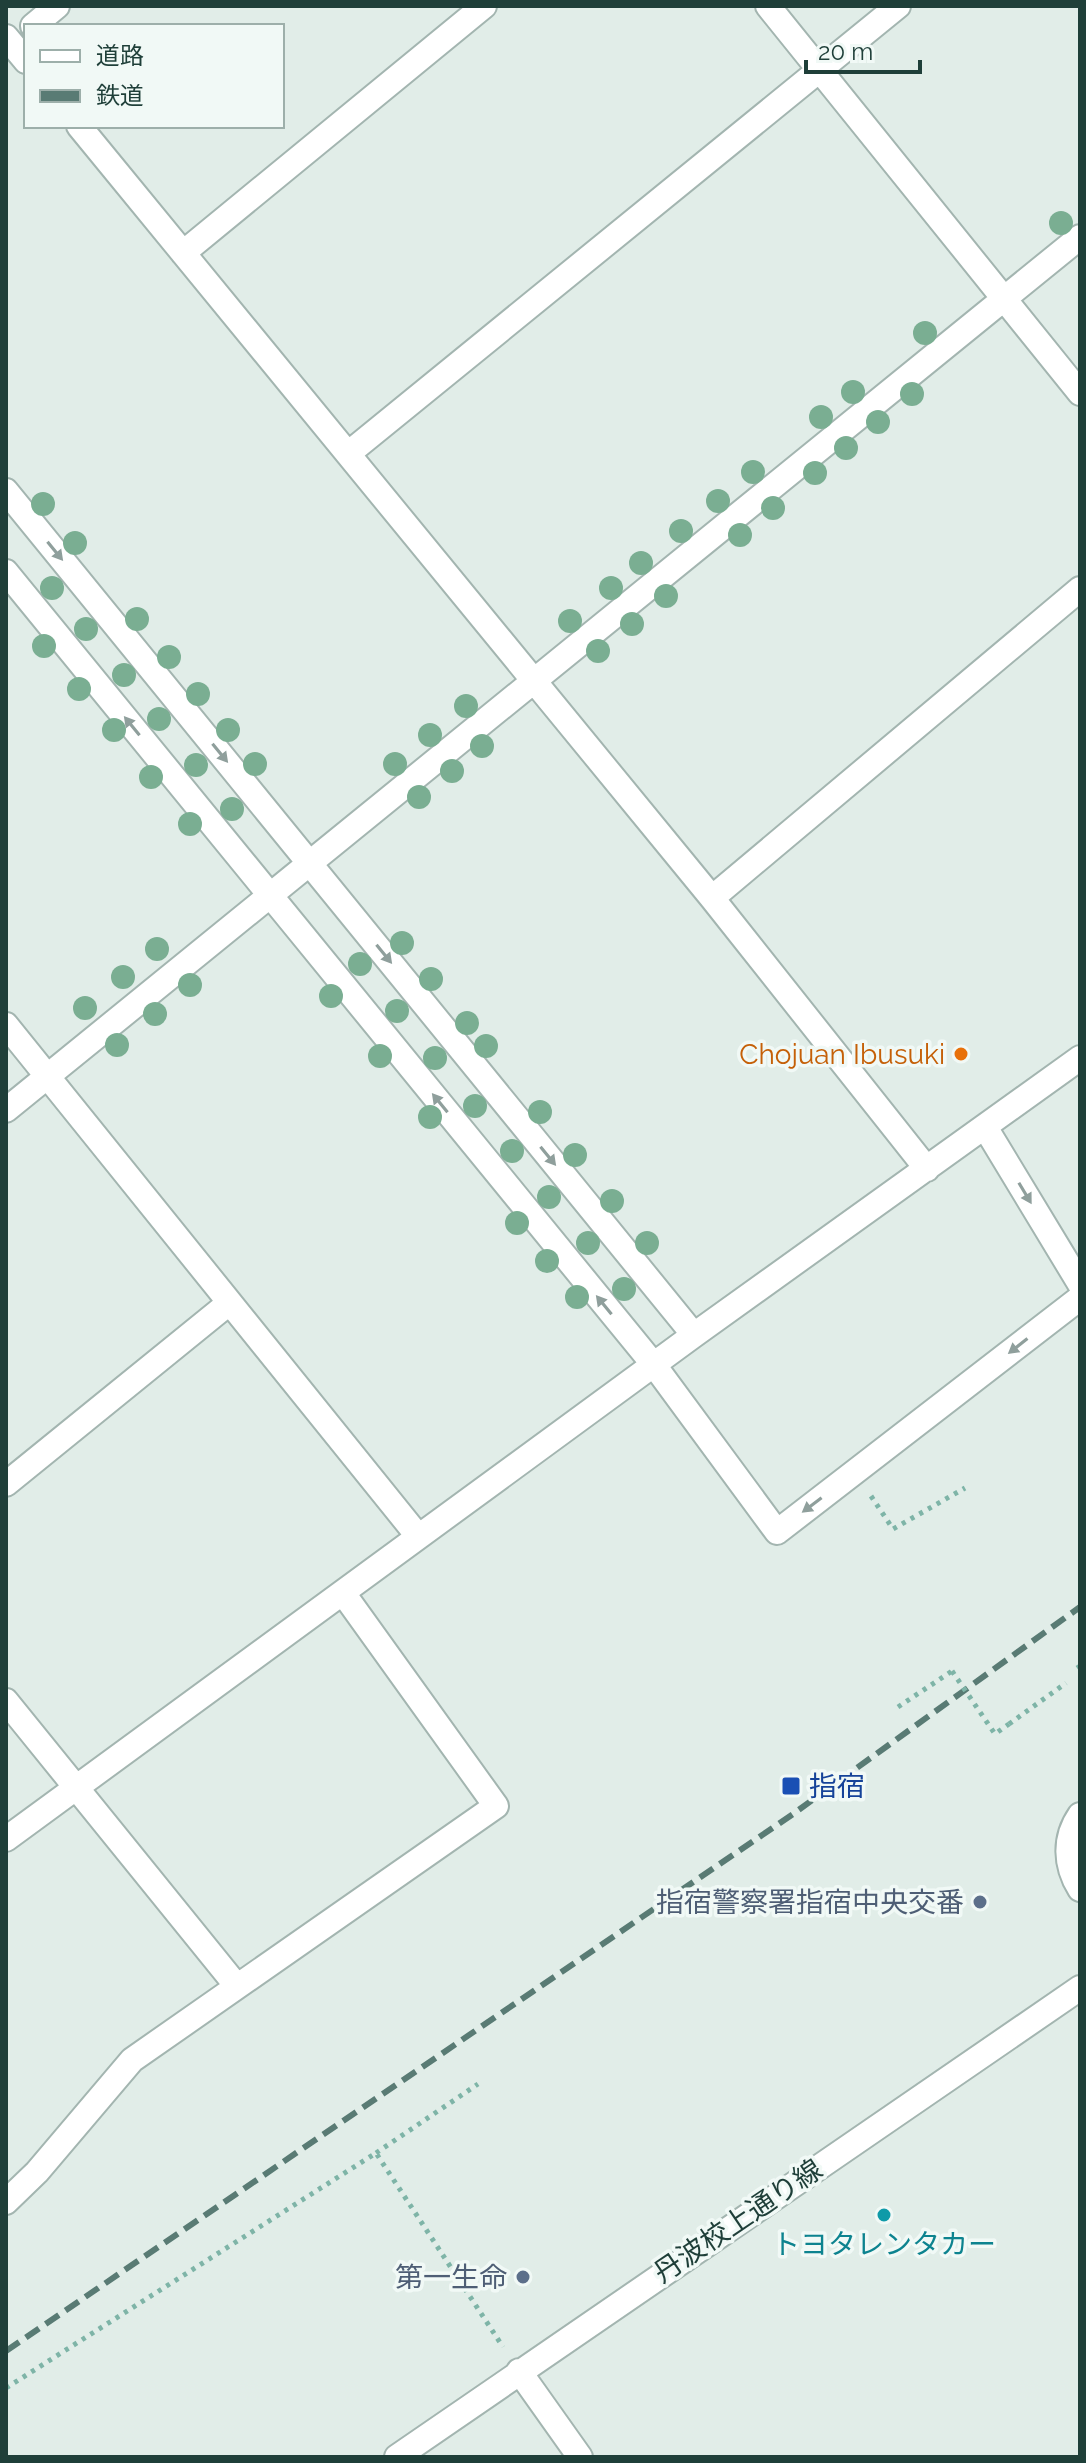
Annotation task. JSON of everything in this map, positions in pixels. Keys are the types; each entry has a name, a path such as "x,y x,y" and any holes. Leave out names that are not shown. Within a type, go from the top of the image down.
{"street":[{"path":"35,24 57,6"},
{"path":"183,253 484,6"},
{"path":"768,6 1080,393"},
{"path":"349,453 898,6"},
{"path":"81,128 535,680 927,1169"},
{"path":"6,1110 1080,237"},
{"path":"6,491 694,1335"},
{"path":"6,572 654,1365 777,1532 1080,1298"},
{"path":"712,898 1080,589"},
{"path":"6,1025 418,1536"},
{"path":"6,1839 694,1335 1080,1058"},
{"path":"985,1127 1080,1284"},
{"path":"6,1484 229,1303"},
{"path":"6,2202 37,2172 132,2060 496,1806 343,1593"},
{"path":"6,1701 236,1985"},
{"path":"1080,1815 1073,1825 1068,1851 1069,1864 1080,1889"},
{"name":"丹波校上通り線","path":"397,2457 1080,1988"},
{"path":"519,2371 580,2457"}],"path":[{"path":"855,1472 893,1529 965,1488"},
{"path":"898,1707 952,1671 995,1734 1066,1683"},
{"path":"6,2388 376,2153 478,2084"},
{"path":"376,2153 519,2371"}],"railway":[{"path":"6,2351 793,1814 1080,1607"}],"place":[{"name":"Chojuan Ibusuki","path":"961,1054"},
{"name":"指宿","path":"791,1786"},
{"name":"指宿警察署指宿中央交番","path":"980,1902"},
{"name":"トヨタレンタカー","path":"884,2215"},
{"name":"第一生命","path":"523,2277"}]}
